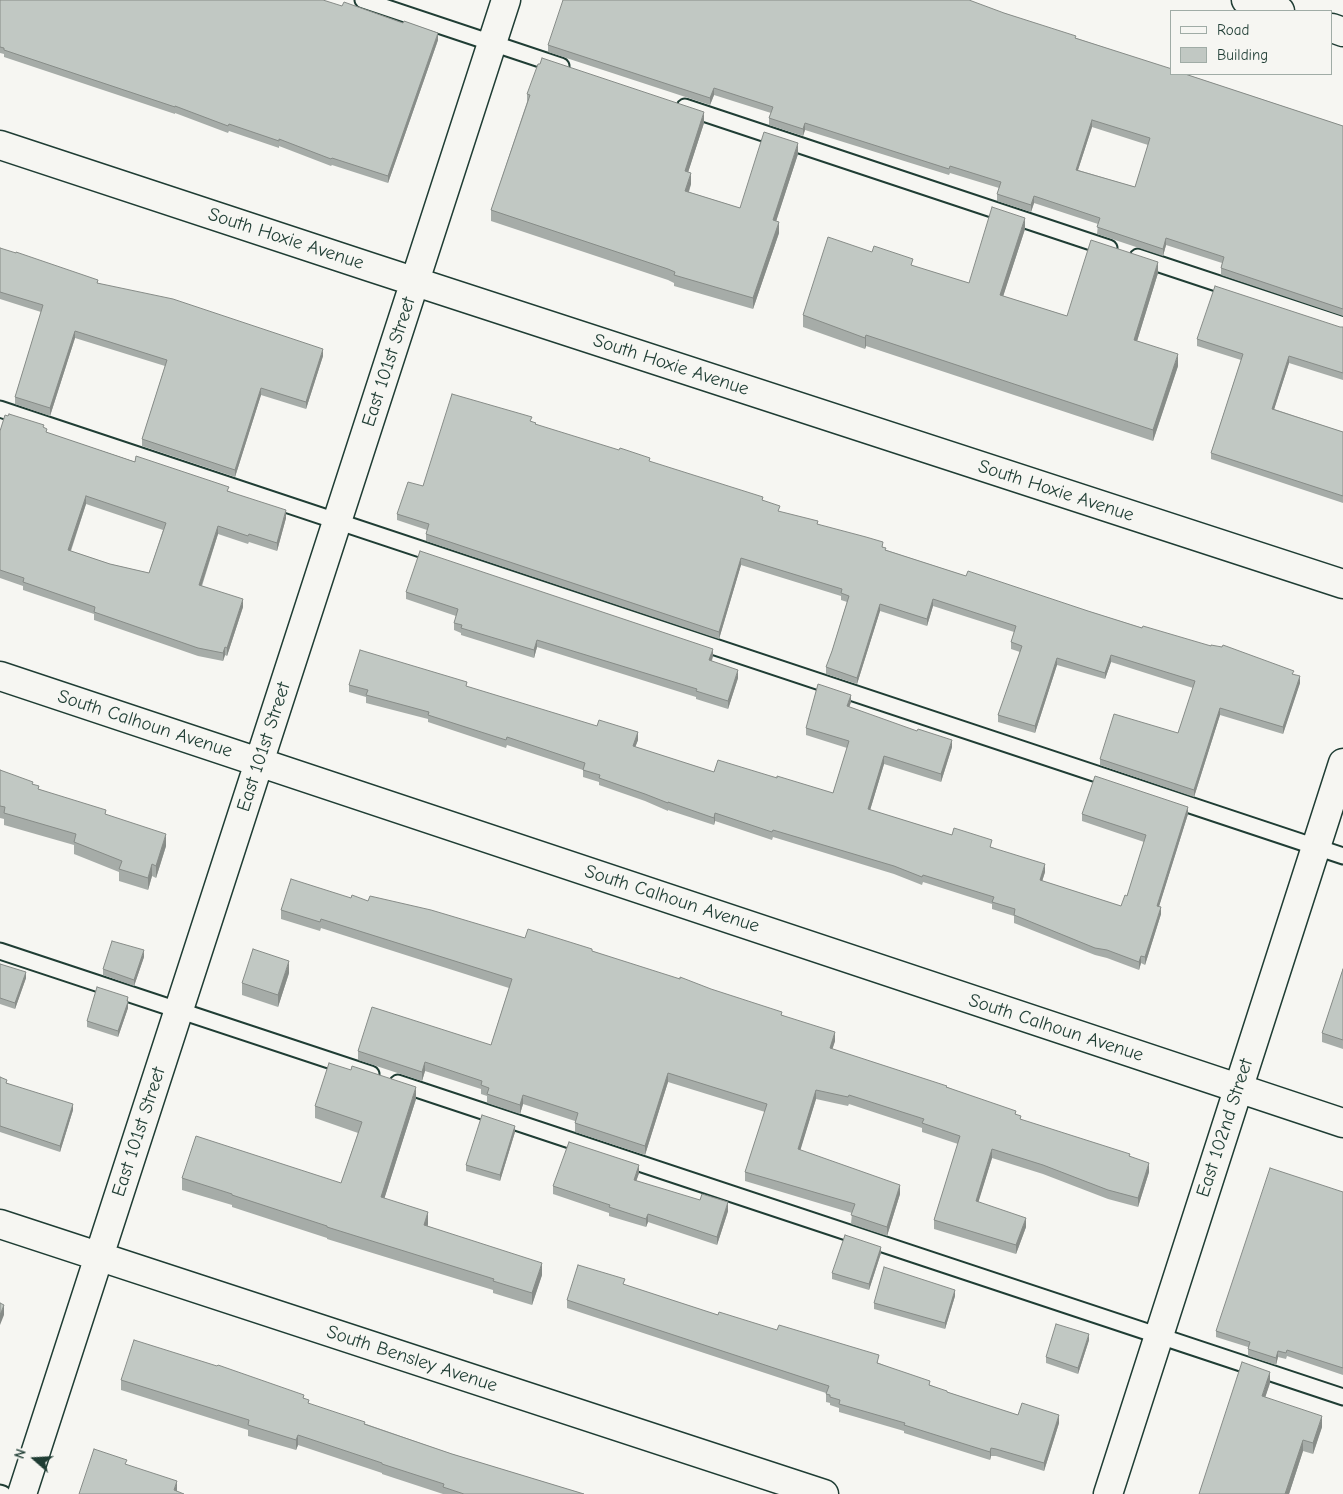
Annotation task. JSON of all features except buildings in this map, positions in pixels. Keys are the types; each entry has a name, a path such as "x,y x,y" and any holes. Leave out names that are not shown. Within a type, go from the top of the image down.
{"street":[{"name":"East 101st Street","path":"22,1494 506,0"},
{"path":"1246,0 1277,10"},
{"name":"South Hoxie Avenue","path":"0,145 1343,584"},
{"name":"South Calhoun Avenue","path":"0,676 1343,1123"},
{"name":"East 102nd Street","path":"1108,1494 1343,763"},
{"name":"South Bensley Avenue","path":"0,1224 824,1494"}],"lane":[{"path":"362,0 573,70"},
{"path":"667,101 1343,325"},
{"path":"0,409 1343,856"},
{"path":"0,951 1343,1397"}]}
